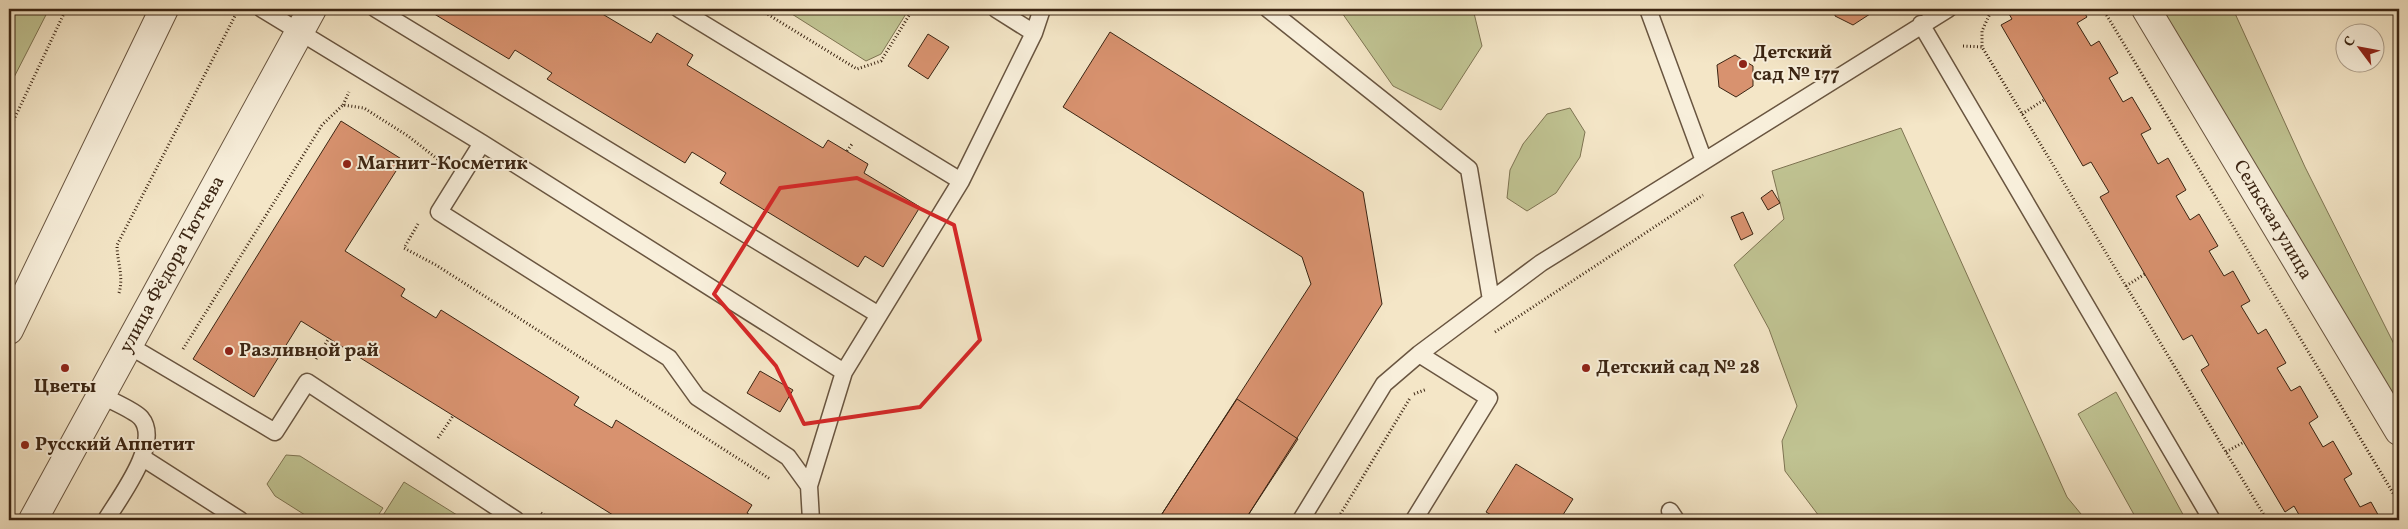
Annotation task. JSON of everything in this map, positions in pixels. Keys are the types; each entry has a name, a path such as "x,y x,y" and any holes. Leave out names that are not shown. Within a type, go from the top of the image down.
{"street":[{"path":"9,330 164,9"},
{"name":"Сельская улица","path":"2146,9 2399,431"},
{"name":"улица Фёдора Тютчева","path":"33,520 306,20"}],"lane":[{"path":"262,9 306,20 482,143 844,372"},
{"path":"376,9 879,315"},
{"path":"680,9 961,181"},
{"path":"996,9 1034,33"},
{"path":"811,520 809,486 844,372 961,181 1034,33 1042,9"},
{"path":"1268,9 1469,169 1491,300"},
{"path":"1648,9 1704,161"},
{"path":"1301,520 1384,384 1419,354 1541,263 1921,24 1948,9"},
{"path":"1921,24 2212,520"},
{"path":"482,143 439,212 668,358 697,397 788,457 809,486"},
{"path":"128,345 275,432 307,382 516,520"},
{"path":"1414,520 1489,398 1419,354"},
{"path":"101,395 141,418 145,427 147,442 143,458 106,520"},
{"path":"143,458 240,520"}],"path":[{"path":"9,130 66,9"},
{"path":"118,296 122,274 117,257 117,245 239,9"},
{"path":"758,9 857,69 881,61 913,9"},
{"path":"1992,9 1982,31 1982,47 2267,520"},
{"path":"2103,9 2399,503"},
{"path":"1932,44 1982,47"},
{"path":"2022,114 2044,100"},
{"path":"179,356 322,125 343,105 364,108 408,136 445,165"},
{"path":"1487,338 1709,191"},
{"path":"422,216 404,248 436,265 774,482"},
{"path":"2126,286 2145,274"},
{"path":"312,365 329,338"},
{"path":"1337,520 1412,395 1441,384 1448,374"},
{"path":"434,444 453,416"},
{"path":"2226,452 2244,442"},
{"path":"137,520 142,518 173,520"}],"highlighted area":[{"path":"857,178 954,225 980,340 920,407 804,424 776,366 714,294 780,188"}],"green space":[{"path":"9,9 49,9 9,87"},
{"path":"784,9 909,9 881,54 866,61"},
{"path":"1334,9 1473,9 1482,46 1441,110 1393,86 1340,10"},
{"path":"2154,9 2233,9 2305,167 2399,354 2399,428"},
{"path":"1570,108 1585,132 1580,157 1556,193 1527,211 1507,198 1510,170 1523,144 1547,114"},
{"path":"1901,128 2067,497 2086,520 1822,520 1785,471 1782,441 1797,406 1769,329 1734,265 1784,219 1772,171"},
{"path":"2116,392 2186,520 2137,520 2078,414"},
{"path":"286,455 300,456 383,508 375,520 313,520 275,496 267,484"},
{"path":"404,482 465,520 380,520"}],"building":[{"path":"426,9 594,9 651,43 657,33 693,55 687,65 823,148 828,140 868,164 864,173 920,207 883,267 865,256 858,267 720,183 726,173 692,152 685,163 547,79 552,73 515,50 509,59"},
{"path":"1835,9 1870,9 1870,14 1853,25 1835,16"},
{"path":"2006,9 2082,9 2087,17 2077,23 2091,46 2099,41 2118,73 2109,78 2123,102 2132,97 2151,129 2141,134 2158,164 2168,158 2186,190 2176,196 2190,220 2199,214 2218,246 2209,251 2224,276 2233,271 2250,301 2241,306 2258,334 2266,329 2286,363 2277,368 2291,391 2300,386 2318,417 2309,423 2323,447 2333,441 2352,474 2344,479 2360,507 2371,502 2381,520 2302,520 2294,506 2285,512 2201,370 2209,365 2192,335 2183,340 2100,197 2109,192 2091,162 2083,166 2001,25 2012,19"},
{"path":"1110,32 1363,192 1382,304 1245,520 1158,520 1311,284 1302,257 1063,107"},
{"path":"928,34 949,47 928,79 908,66"},
{"path":"1735,55 1753,66 1753,86 1736,97 1719,87 1717,65"},
{"path":"341,121 403,160 345,251 405,289 401,296 436,318 441,310 579,397 574,405 612,428 616,420 752,505 747,513 758,520 621,520 301,321 254,397 193,359"},
{"path":"1772,190 1780,203 1768,210 1761,198"},
{"path":"1743,212 1753,234 1741,240 1731,217"},
{"path":"760,371 793,390 780,412 747,393"},
{"path":"1237,399 1298,439 1245,520 1158,520"},
{"path":"1516,464 1573,499 1561,518 1565,520 1500,520 1486,512"}],"place":[{"name":"Детский сад № 177","path":"1743,64"},
{"name":"Магнит-Косметик","path":"347,164"},
{"name":"Разливной рай","path":"229,351"},
{"name":"Цветы","path":"65,368"},
{"name":"Детский сад № 28","path":"1586,368"},
{"name":"Русский Аппетит","path":"25,445"}]}
